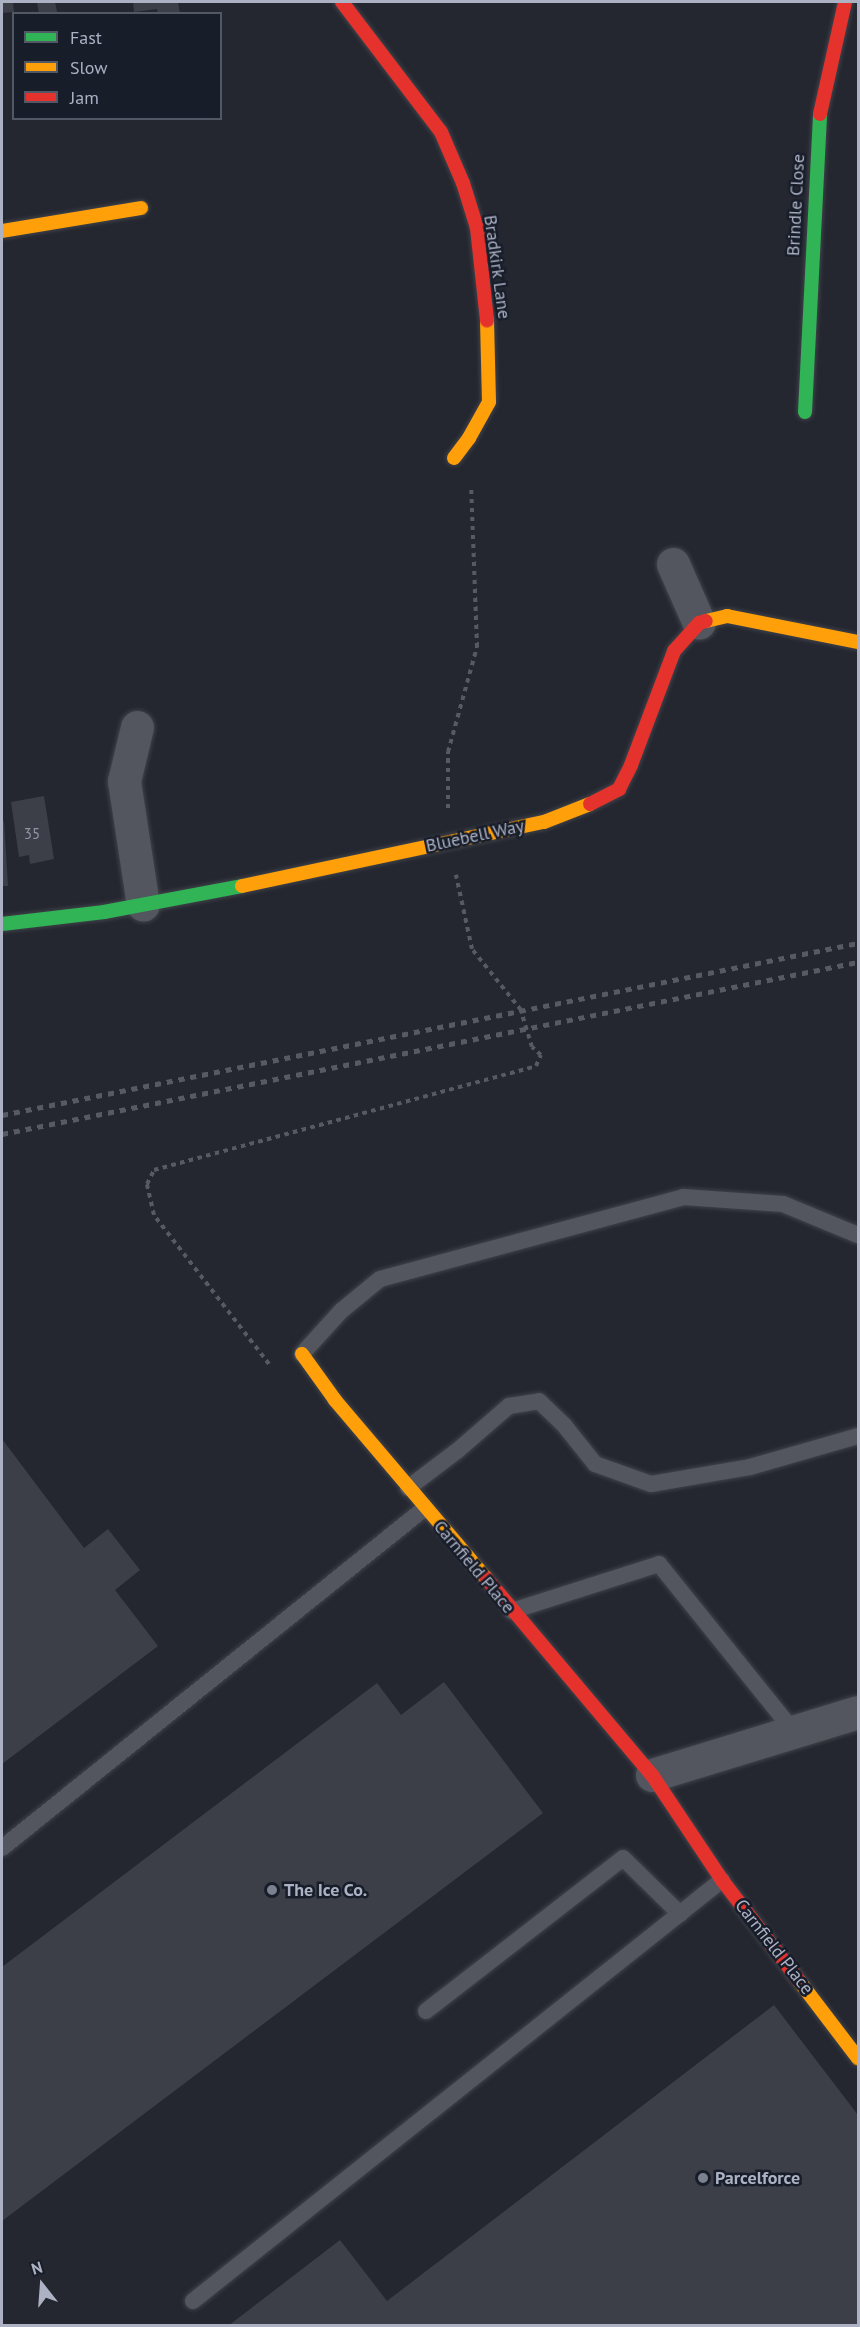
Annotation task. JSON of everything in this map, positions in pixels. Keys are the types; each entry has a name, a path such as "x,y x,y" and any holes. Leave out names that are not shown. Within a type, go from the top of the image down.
{"street":[{"name":"Bradkirk Lane","path":"342,2 441,132 463,183 477,228 488,326 489,402 469,438 454,458"},
{"name":"Brindle Close","path":"805,412 818,122 845,2"},
{"path":"2,231 141,207"},
{"path":"673,564 699,623 728,616 858,642"},
{"name":"Bluebell Way","path":"2,924 33,922 143,905 449,842 544,822 596,801 619,789 631,765 674,651 699,623"},
{"path":"137,727 124,781 143,905"},
{"name":"Carnfield Place","path":"302,1354 335,1400 652,1776 722,1880 858,2058"},
{"path":"652,1776 858,1713"}],"lane":[{"path":"302,1354 341,1311 380,1279 683,1197 783,1204 858,1235"},
{"path":"408,1488 479,1434 509,1406 539,1401 564,1425 595,1464 651,1484 750,1467 858,1436"},
{"path":"2,1848 425,1508"},
{"path":"512,1611 659,1564 794,1732"},
{"path":"426,2011 623,1858 680,1914"},
{"path":"193,2301 722,1880"}],"path":[{"path":"273,1369 154,1215 147,1184 154,1170 536,1066 541,1055 532,1047 521,1010 472,949 449,842 448,752 477,647 469,438"}],"building":[{"path":"2,2 13,2 14,12 2,13"},
{"path":"37,2 55,2 57,12 39,12"},
{"path":"133,2 178,2 180,12 158,12 157,9 134,12"},
{"path":"44,796 54,859 30,864 29,855 19,857 11,802"},
{"path":"2,820 4,822 8,886 2,886"},
{"path":"2,1439 84,1548 108,1529 140,1570 115,1590 158,1646 2,1764"},
{"name":"The Ice Co.","path":"444,1682 543,1813 2,2221 2,1967 377,1683 401,1715"},
{"name":"Parcelforce","path":"774,2005 858,2115 858,2323 855,2326 228,2326 340,2240 387,2301"}],"railway":[{"path":"2,1115 858,943"},
{"path":"2,1134 858,962"}],"traffic: fast":[{"path":"805,412 820,114"},
{"path":"2,924 104,912 242,886"}],"traffic: slow":[{"path":"2,231 141,208"},
{"path":"454,458 469,438 489,402 487,320"},
{"path":"706,621 727,616 858,642"},
{"path":"242,886 544,822 590,804"},
{"path":"302,1354 335,1400 486,1578"},
{"path":"800,1982 858,2058"}],"traffic: jam":[{"path":"342,2 441,132 463,183 477,228 487,320"},
{"path":"820,114 845,2"},
{"path":"590,804 619,789 631,765 674,651 699,623 706,621"},
{"path":"486,1578 652,1775 722,1880 800,1982"}],"place":[{"name":"The Ice Co.","path":"272,1890"},
{"name":"Parcelforce","path":"703,2178"}]}
